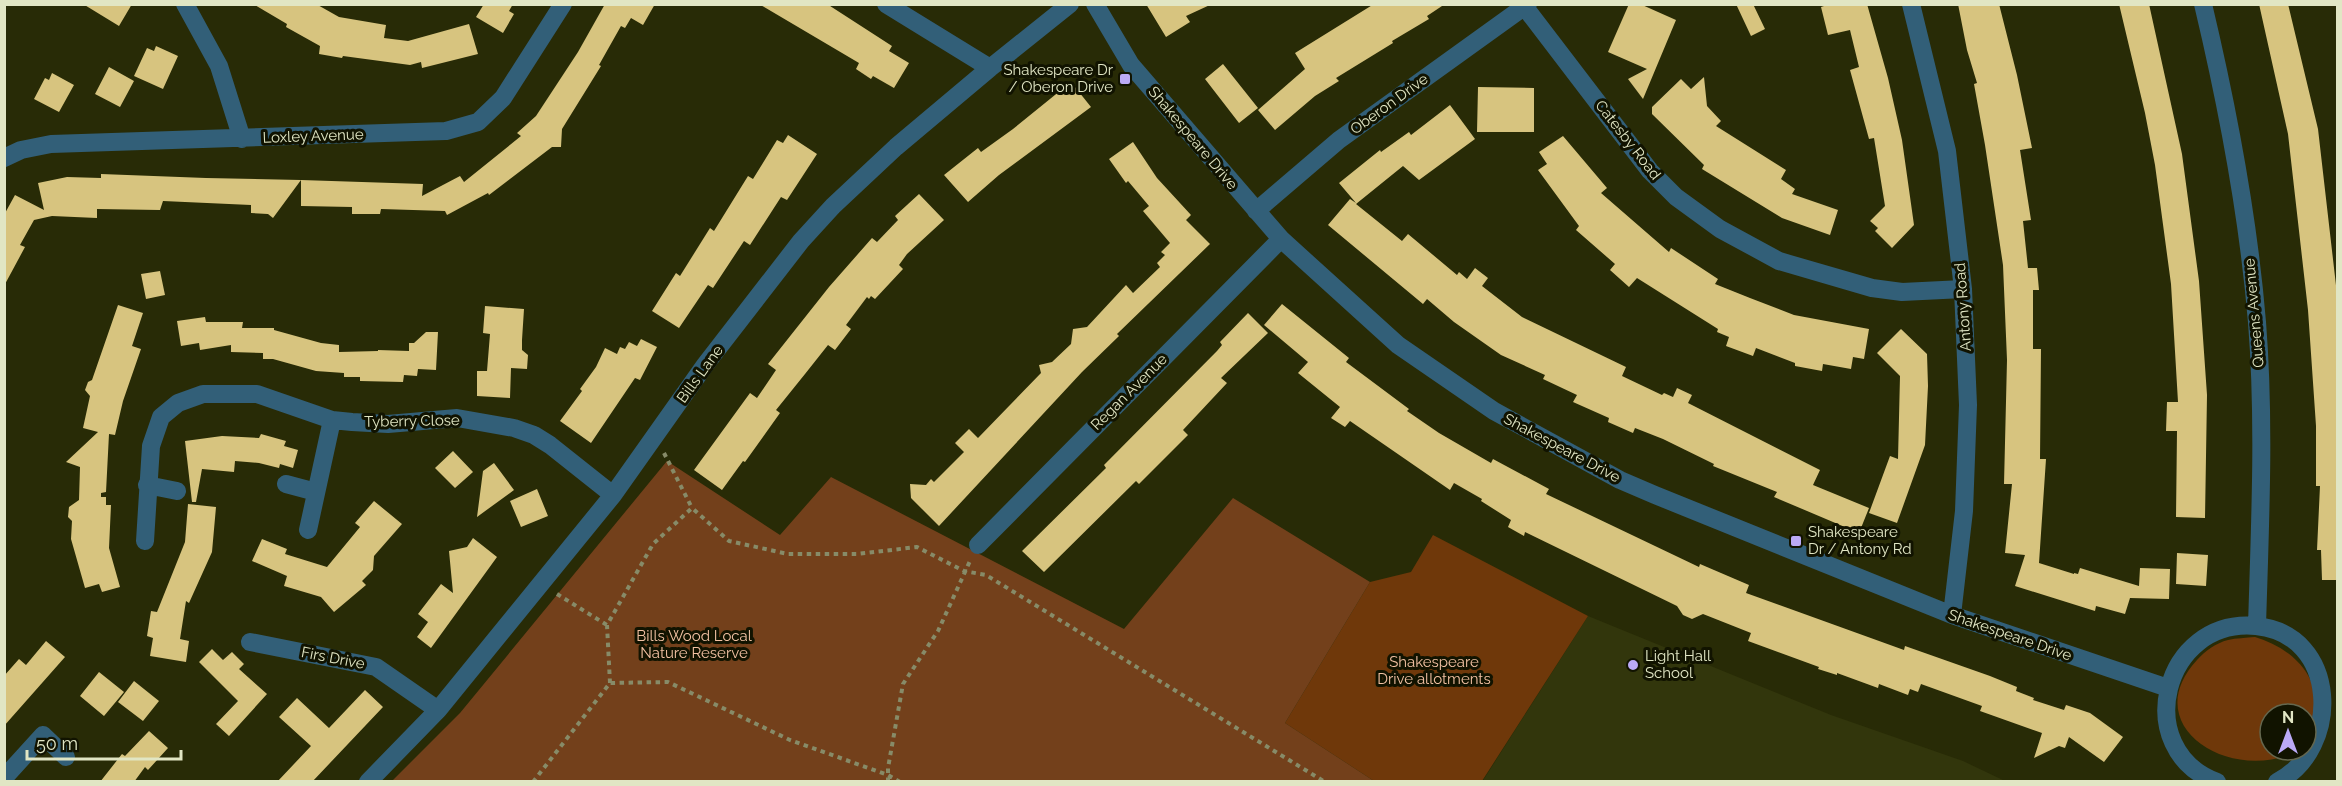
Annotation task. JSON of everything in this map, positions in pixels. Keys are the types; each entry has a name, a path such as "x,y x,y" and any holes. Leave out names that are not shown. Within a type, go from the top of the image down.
{"street":[{"path":"185,4 219,66 242,139"},
{"name":"Loxley Avenue","path":"4,158 21,150 51,144 446,131 478,122 503,98 562,4"},
{"path":"886,4 990,68"},
{"name":"Bills Lane","path":"368,782 438,710 613,495 705,365 801,241 896,147 1070,4"},
{"name":"Shakespeare Drive","path":"1095,4 1131,65 1281,239 1398,345 1494,411 1620,480 1655,495 1952,615 2168,688"},
{"name":"Antony Road","path":"1911,4 1947,151 1963,289 1968,405 1964,511 1952,615"},
{"name":"Queens Avenue","path":"2203,4 2220,75 2241,183 2257,322 2262,465 2257,626"},
{"name":"Oberon Drive","path":"1256,211 1339,140 1526,5"},
{"name":"Catesby Road","path":"1526,5 1650,171 1676,197 1720,230 1779,261 1872,288 1902,292 1963,289"},
{"name":"Regan Avenue","path":"978,544 1281,239"},
{"name":"Tyberry Close","path":"145,541 151,446 161,417 178,403 203,394 257,394 332,420 388,424 457,418 514,428 534,435 550,445 613,495"},
{"path":"308,530 332,420"},
{"path":"286,484 316,492"},
{"path":"147,485 177,491"},
{"path":"2217,782 2195,769 2180,752 2170,732 2166,710 2168,688 2176,666 2191,648 2210,634 2233,626 2257,626 2280,632 2300,645 2316,663 2325,685 2331,734 2298,769 2277,782"},
{"name":"Firs Drive","path":"250,642 376,667 438,710"},
{"path":"4,778 43,735 66,757"}],"path":[{"path":"657,434 667,461 692,508 729,541 789,554 857,554 916,547 964,571 986,575 1325,782"},
{"path":"543,782 535,780 610,683 607,625 653,544 692,508"},
{"path":"888,782 903,684 938,631 978,544"},
{"path":"543,582 565,600 607,625"},
{"path":"610,683 668,682 790,740 888,775 900,782"}],"shaded area":[{"name":"Light Hall School","path":"1588,616 1831,715 1963,761 2005,781 1482,782"}],"green space":[{"name":"Bills Wood Local Nature Reserve","path":"667,461 780,535 831,477 1124,629 1233,498 1370,582 1285,723 1374,781 391,782 460,713"},
{"name":"Shakespeare Drive allotments","path":"1433,535 1588,616 1482,781 1374,781 1285,723 1370,582 1411,572"},
{"path":"2255,637 2291,655 2308,674 2316,699 2316,702 2258,702 2258,760 2246,760 2221,755 2200,743 2185,727 2178,707 2181,684 2197,660 2215,645 2234,639"}],"building":[{"path":"83,4 132,4 119,26"},
{"path":"253,4 316,4 339,17 386,25 384,38 408,41 469,24 478,54 422,68 421,62 410,65 319,54 320,46 286,27 287,24"},
{"path":"484,4 513,4 509,11 514,14 503,33 476,17"},
{"path":"605,4 655,4 643,25 631,18 625,28 621,26 599,65 601,66 562,129 561,147 552,147 489,195 488,193 447,215 445,211 381,209 380,214 352,214 352,207 301,206 301,180 423,184 422,196 460,176 464,182 521,136 517,133 536,116 578,52"},
{"path":"759,4 827,4 892,46 889,51 909,63 894,88 873,76 871,79 856,69 859,63"},
{"path":"1146,4 1212,4 1186,16 1190,22 1166,37"},
{"path":"1374,4 1445,4 1427,16 1429,19 1336,78 1339,81 1315,96 1275,130 1258,110 1305,69 1295,53"},
{"path":"1629,4 1640,4 1676,20 1643,99 1628,79 1647,69 1608,52"},
{"path":"1736,4 1753,4 1765,29 1751,36"},
{"path":"1830,4 1867,4 1888,78 1902,140 1914,225 1892,248 1875,231 1878,228 1870,221 1885,206 1874,138 1869,139 1850,70 1859,67 1850,30 1828,35 1821,7"},
{"path":"1958,4 1999,4 2032,148 2020,150 2031,220 2023,221 2028,268 2037,268 2039,290 2033,290 2033,349 2041,349 2040,459 2046,459 2039,563 2074,574 2078,574 2080,568 2139,586 2140,568 2170,569 2169,599 2130,598 2125,614 2096,606 2095,611 2015,586 2025,555 2005,553 2012,484 2004,484 2007,360 2003,265 1974,84 1977,83 1967,50"},
{"path":"2119,4 2149,4 2182,154 2199,281 2207,395 2205,518 2176,517 2177,431 2166,431 2167,402 2178,402 2171,284 2155,165"},
{"path":"2259,4 2288,4 2318,129 2337,294 2337,580 2322,580 2321,550 2317,550 2320,486 2316,486 2316,426 2308,310 2288,134"},
{"path":"156,46 178,56 163,89 134,76 147,48 154,51"},
{"path":"1223,64 1258,108 1239,123 1205,79"},
{"path":"109,67 134,81 120,107 95,94"},
{"path":"52,73 74,85 59,112 34,99 45,78 49,80"},
{"path":"1704,77 1707,106 1721,121 1716,126 1786,170 1781,179 1795,189 1792,194 1838,210 1830,235 1782,218 1702,169 1704,165 1652,114 1652,107 1681,79 1691,89"},
{"path":"1071,82 1091,107 999,175 968,202 944,175 978,148 981,152 1013,129"},
{"path":"1478,87 1534,88 1534,132 1477,132"},
{"path":"1450,105 1475,139 1419,180 1403,166 1356,204 1402,241 1408,234 1457,275 1459,272 1467,279 1475,268 1488,278 1482,286 1522,317 1626,367 1622,376 1662,395 1664,393 1673,397 1677,388 1692,395 1688,403 1820,470 1813,485 1869,508 1859,533 1774,497 1777,492 1713,466 1714,464 1663,439 1635,428 1633,433 1608,422 1609,418 1573,402 1577,395 1543,379 1545,375 1501,355 1454,322 1427,299 1423,304 1328,225 1350,199 1356,203 1339,183 1380,150 1381,152 1409,132 1411,135"},
{"path":"788,135 817,154 787,200 781,197 750,245 744,241 713,288 708,285 679,328 652,311 676,273 680,276 710,228 714,231 748,176 753,179 777,140 783,143"},
{"path":"1563,136 1607,188 1601,193 1669,252 1671,248 1718,279 1715,284 1794,315 1869,329 1864,359 1853,357 1851,369 1823,364 1822,371 1795,366 1795,363 1756,348 1753,356 1726,346 1729,337 1717,332 1718,329 1637,278 1629,287 1610,270 1615,264 1576,230 1579,226 1538,170 1547,164 1539,152"},
{"path":"1133,142 1157,178 1191,215 1186,220 1210,244 1117,334 1119,336 1082,372 939,526 911,498 910,484 926,485 931,479 934,482 964,452 955,443 969,429 978,438 1041,373 1039,365 1052,362 1071,344 1073,329 1087,327 1126,285 1133,293 1160,267 1157,263 1165,255 1161,252 1170,243 1143,211 1149,206 1128,181 1126,183 1109,159"},
{"path":"101,174 301,180 273,218 268,214 251,213 251,205 163,201 160,210 97,209 97,218 52,216 34,220 20,245 25,247 4,286 4,215 15,195 44,210 38,183 67,177 101,178"},
{"path":"919,194 944,220 907,254 899,265 903,269 875,299 871,296 869,299 867,297 846,325 851,329 835,350 828,345 776,410 780,413 722,490 694,470 750,393 757,398 776,370 768,364 829,287 872,238 877,242 898,220 895,216"},
{"path":"160,271 165,295 146,299 141,274"},
{"path":"1282,304 1349,358 1346,362 1409,409 1407,411 1439,433 1491,463 1493,459 1549,489 1546,494 1699,567 1700,564 1749,585 1746,593 1904,650 1905,646 1990,676 2017,687 2016,691 2034,698 2033,700 2064,710 2066,705 2090,713 2123,737 2104,762 2069,737 2065,748 2059,746 2034,758 2042,733 1980,711 1982,706 1921,684 1918,692 1910,689 1908,695 1879,684 1878,688 1837,673 1837,675 1818,669 1819,667 1748,641 1751,633 1703,614 1692,619 1683,615 1677,606 1525,532 1524,536 1508,527 1511,520 1481,501 1482,499 1454,483 1450,490 1350,421 1345,427 1331,418 1340,407 1298,373 1308,362 1264,325"},
{"path":"118,305 143,313 132,346 141,349 123,401 115,435 109,434 106,492 101,493 101,497 106,497 106,505 111,505 109,548 120,587 102,592 99,584 85,588 71,539 72,521 68,517 69,507 79,500 80,467 66,462 98,432 83,428 90,396 85,390 88,382 92,380"},
{"path":"485,306 524,309 522,350 528,355 527,369 511,368 510,398 477,396 477,371 487,371 490,334 483,333"},
{"path":"1248,313 1268,333 1221,378 1227,383 1183,430 1188,435 1139,484 1136,481 1044,572 1022,551 1106,468 1104,465 1217,351 1222,345 1220,342"},
{"path":"205,317 206,322 243,322 242,328 274,328 274,330 321,343 339,345 339,352 409,351 409,343 414,343 426,332 438,332 436,370 418,369 417,376 404,375 403,382 360,381 360,377 344,377 344,373 316,371 273,359 263,359 263,353 231,352 231,345 200,350 199,343 181,346 177,321"},
{"path":"1901,329 1927,354 1928,386 1925,445 1897,523 1869,513 1890,456 1898,459 1900,376 1877,353"},
{"path":"641,339 657,347 640,380 635,378 591,443 560,421 582,391 580,389 596,367 605,348 617,354 620,347 625,349 629,342 637,346"},
{"path":"261,434 286,441 284,446 298,450 293,468 280,464 279,468 235,461 234,472 202,469 196,502 192,502 185,441 222,436 259,438"},
{"path":"453,451 473,472 455,488 435,468"},
{"path":"494,463 514,490 477,517 483,471"},
{"path":"537,489 548,516 521,527 510,501"},
{"path":"374,501 402,524 374,556 373,570 362,581 366,585 334,612 321,597 284,586 287,576 252,561 262,539 287,549 285,554 327,567 360,527 355,523"},
{"path":"188,504 216,507 212,552 189,603 186,601 180,639 189,641 186,662 150,656 153,638 147,636 151,611 157,612 185,542"},
{"path":"473,538 497,557 431,648 417,637 428,622 418,614 441,584 453,593 449,551 467,547"},
{"path":"2177,553 2208,555 2206,586 2176,584"},
{"path":"46,641 65,657 4,726 4,676 19,659 26,665"},
{"path":"212,649 223,660 232,652 244,664 239,669 267,694 229,736 216,724 238,701 199,662"},
{"path":"99,672 124,692 104,716 80,696"},
{"path":"134,681 159,701 143,721 118,702"},
{"path":"365,690 383,707 312,782 277,782 311,746 279,717 297,698 329,728"},
{"path":"149,731 168,748 148,770 145,767 134,782 100,782 122,754 125,756"}],"place":[{"name":"Shakespeare Dr / Oberon Drive","path":"1125,79"},
{"name":"Shakespeare Dr / Antony Rd","path":"1796,541"},
{"name":"Light Hall School","path":"1633,665"}]}
